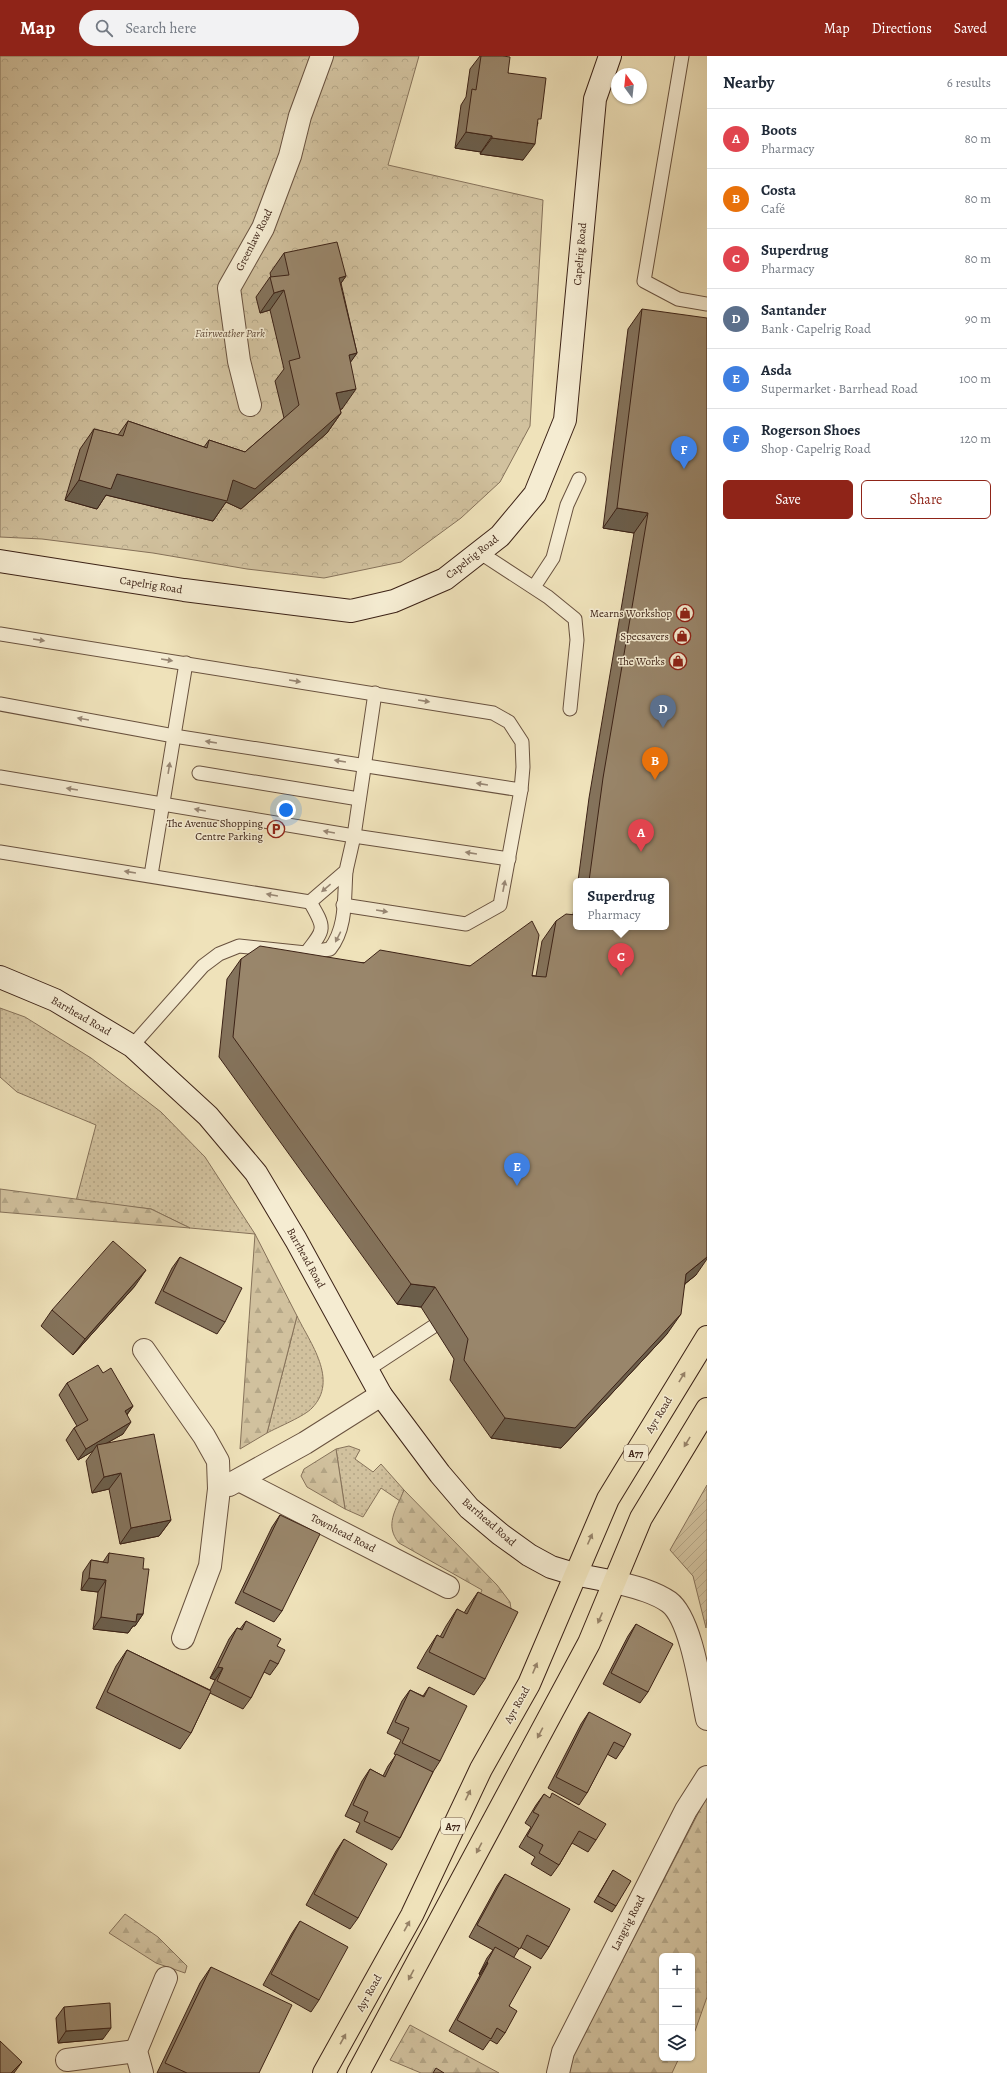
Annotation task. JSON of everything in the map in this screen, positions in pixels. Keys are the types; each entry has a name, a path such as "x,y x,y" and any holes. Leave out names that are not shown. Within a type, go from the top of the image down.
{"main road":[{"name":"Ayr Road","path":"324,2073 412,1915 481,1769 529,1684 574,1574 608,1499 707,1337"},
{"path":"358,2073 589,1643 641,1518 707,1409"}],"street":[{"name":"Greenlaw Road","path":"250,405 238,361 229,288 263,228 290,156 300,116 322,56"},
{"name":"Capelrig Road","path":"0,561 184,590 351,611 394,601 445,579 500,536 534,494 565,420 595,99 610,56"},
{"name":"Barrhead Road","path":"0,977 55,1000 132,1046 208,1116 256,1173 296,1240 381,1395 440,1474 469,1508 500,1534 529,1555 551,1567 574,1574 615,1582"},
{"path":"144,1350 204,1436 218,1461 219,1489 210,1566 183,1638"},
{"path":"219,1489 239,1480 305,1443 381,1395"},
{"name":"Townhead Road","path":"239,1480 448,1587"},
{"path":"615,1582 654,1593 671,1603 681,1616 691,1642 707,1719"},
{"name":"Langrig Road","path":"558,2073 563,2052 686,1810 707,1777"},
{"path":"142,2073 136,2051 166,1978"},
{"path":"67,2060 136,2051"}],"lane":[{"path":"682,56 644,281 678,299 707,304"},
{"path":"534,587 553,558 567,505 579,479"},
{"path":"479,552 534,587 575,619 578,640 570,709"},
{"path":"0,634 493,713 509,722 522,742 523,767 509,859 500,905 466,924 343,905"},
{"path":"151,875 164,804 186,663"},
{"path":"132,1046 203,966 219,954 239,946 306,953 330,949 337,940 341,931 346,871 354,836 375,693"},
{"path":"0,704 174,736 520,790"},
{"path":"199,773 359,799"},
{"path":"0,777 354,836 509,859"},
{"path":"0,852 151,875 310,902 322,922 320,936 306,953"},
{"path":"310,902 346,871"},
{"path":"367,1370 434,1326"}],"green space":[{"name":"Fairweather Park","path":"0,56 419,56 388,165 543,200 530,426 500,482 461,518 401,562 324,578 247,569 153,553 42,539 0,537"},
{"path":"0,1008 25,1017 91,1058 161,1112 205,1157 255,1234 190,1228 151,1209 76,1201 96,1125 17,1092 0,1077"},
{"path":"0,1189 151,1209 190,1228 0,1212"},
{"path":"255,1234 297,1316 267,1433 240,1449"},
{"path":"297,1316 320,1362 323,1374 323,1386 320,1397 309,1411 267,1433"},
{"path":"349,1446 360,1450 355,1459 373,1472 381,1464 404,1490 400,1501 381,1488 363,1517 345,1509 336,1449"},
{"path":"336,1449 345,1509 307,1487 301,1476 304,1469"},
{"path":"707,1485 706,1628 693,1576 670,1550"},
{"path":"404,1490 497,1585 510,1602 513,1622 475,1606 482,1590 399,1543 392,1530 392,1524 395,1511"},
{"path":"707,1796 707,1997 695,2031 695,1953 659,1953 659,2061 678,2061 672,2073 569,2073 572,2058"},
{"path":"125,1914 158,1937 187,1966 185,1973 156,1963 109,1933"},
{"path":"410,2025 499,2073 421,2073 390,2060"}],"building":[{"path":"481,56 510,57 508,73 546,78 541,119 538,119 535,144 492,138 492,136 466,132 472,89 476,90"},
{"path":"337,242 346,276 339,278 357,353 349,355 356,389 336,393 341,413 255,489 233,480 227,501 117,474 111,489 79,480 94,429 123,436 128,421 207,448 209,440 245,452 299,405 289,361 300,358 284,290 274,293 270,277 289,275 284,253"},
{"path":"642,309 707,318 707,1257 686,1274 681,1314 575,1428 505,1418 464,1360 468,1339 435,1287 411,1284 233,1037 241,959 260,946 364,963 380,950 470,966 532,921 539,935 532,976 546,977 556,921 566,914 573,915 573,930 669,930 669,878 589,878 603,778 648,513 617,508"},
{"path":"113,1241 146,1270 85,1339 52,1310"},
{"path":"180,1257 242,1288 225,1322 163,1291"},
{"path":"98,1365 103,1373 111,1368 133,1406 125,1411 131,1422 86,1449 74,1428 88,1420 67,1383"},
{"path":"154,1434 171,1520 131,1528 121,1473 104,1477 97,1445"},
{"path":"280,1515 320,1534 282,1611 243,1592"},
{"path":"109,1553 144,1558 143,1569 149,1569 143,1614 137,1614 136,1622 101,1617 106,1580 89,1578 91,1560 108,1563"},
{"path":"478,1592 518,1612 485,1679 429,1652 437,1635 443,1638 457,1609 467,1614"},
{"path":"246,1621 281,1639 277,1646 285,1650 278,1664 270,1660 251,1698 217,1681 223,1668 218,1667 237,1628 242,1630"},
{"path":"636,1624 673,1644 648,1692 611,1673"},
{"path":"127,1650 211,1691 191,1733 107,1692"},
{"path":"429,1687 467,1706 440,1761 402,1743 409,1728 395,1722 410,1690 424,1697"},
{"path":"589,1712 631,1734 624,1747 614,1742 587,1793 556,1777"},
{"path":"396,1754 433,1772 400,1838 364,1821 368,1812 353,1805 370,1769 385,1777"},
{"path":"552,1793 606,1824 596,1840 579,1831 559,1865 539,1853 543,1845 527,1836 539,1815 533,1812 544,1794 550,1798"},
{"path":"344,1839 387,1864 358,1918 314,1894"},
{"path":"613,1870 631,1881 616,1906 598,1896"},
{"path":"505,1874 570,1909 549,1947 527,1935 520,1949 477,1925"},
{"path":"300,1921 348,1947 319,2000 271,1974"},
{"path":"495,1947 531,1967 509,2006 517,2011 505,2033 497,2028 491,2039 457,2020"},
{"path":"211,1967 292,2005 259,2073 187,2073 165,2063"},
{"path":"110,2003 111,2028 66,2031 64,2007"},
{"path":"0,2041 22,2062 11,2073 0,2073"},
{"path":"436,2068 444,2073 433,2073"}],"place":[{"name":"Rogerson Shoes","path":"684,469"},
{"name":"Mearns Workshop","path":"685,613"},
{"name":"Specsavers","path":"682,636"},
{"name":"The Works","path":"678,661"},
{"name":"Santander","path":"663,728"},
{"name":"Costa","path":"655,780"},
{"name":"The Avenue Shopping Centre Parking","path":"276,829"},
{"name":"Boots","path":"641,852"},
{"name":"Superdrug","path":"621,976"},
{"name":"Asda","path":"517,1186"}]}
